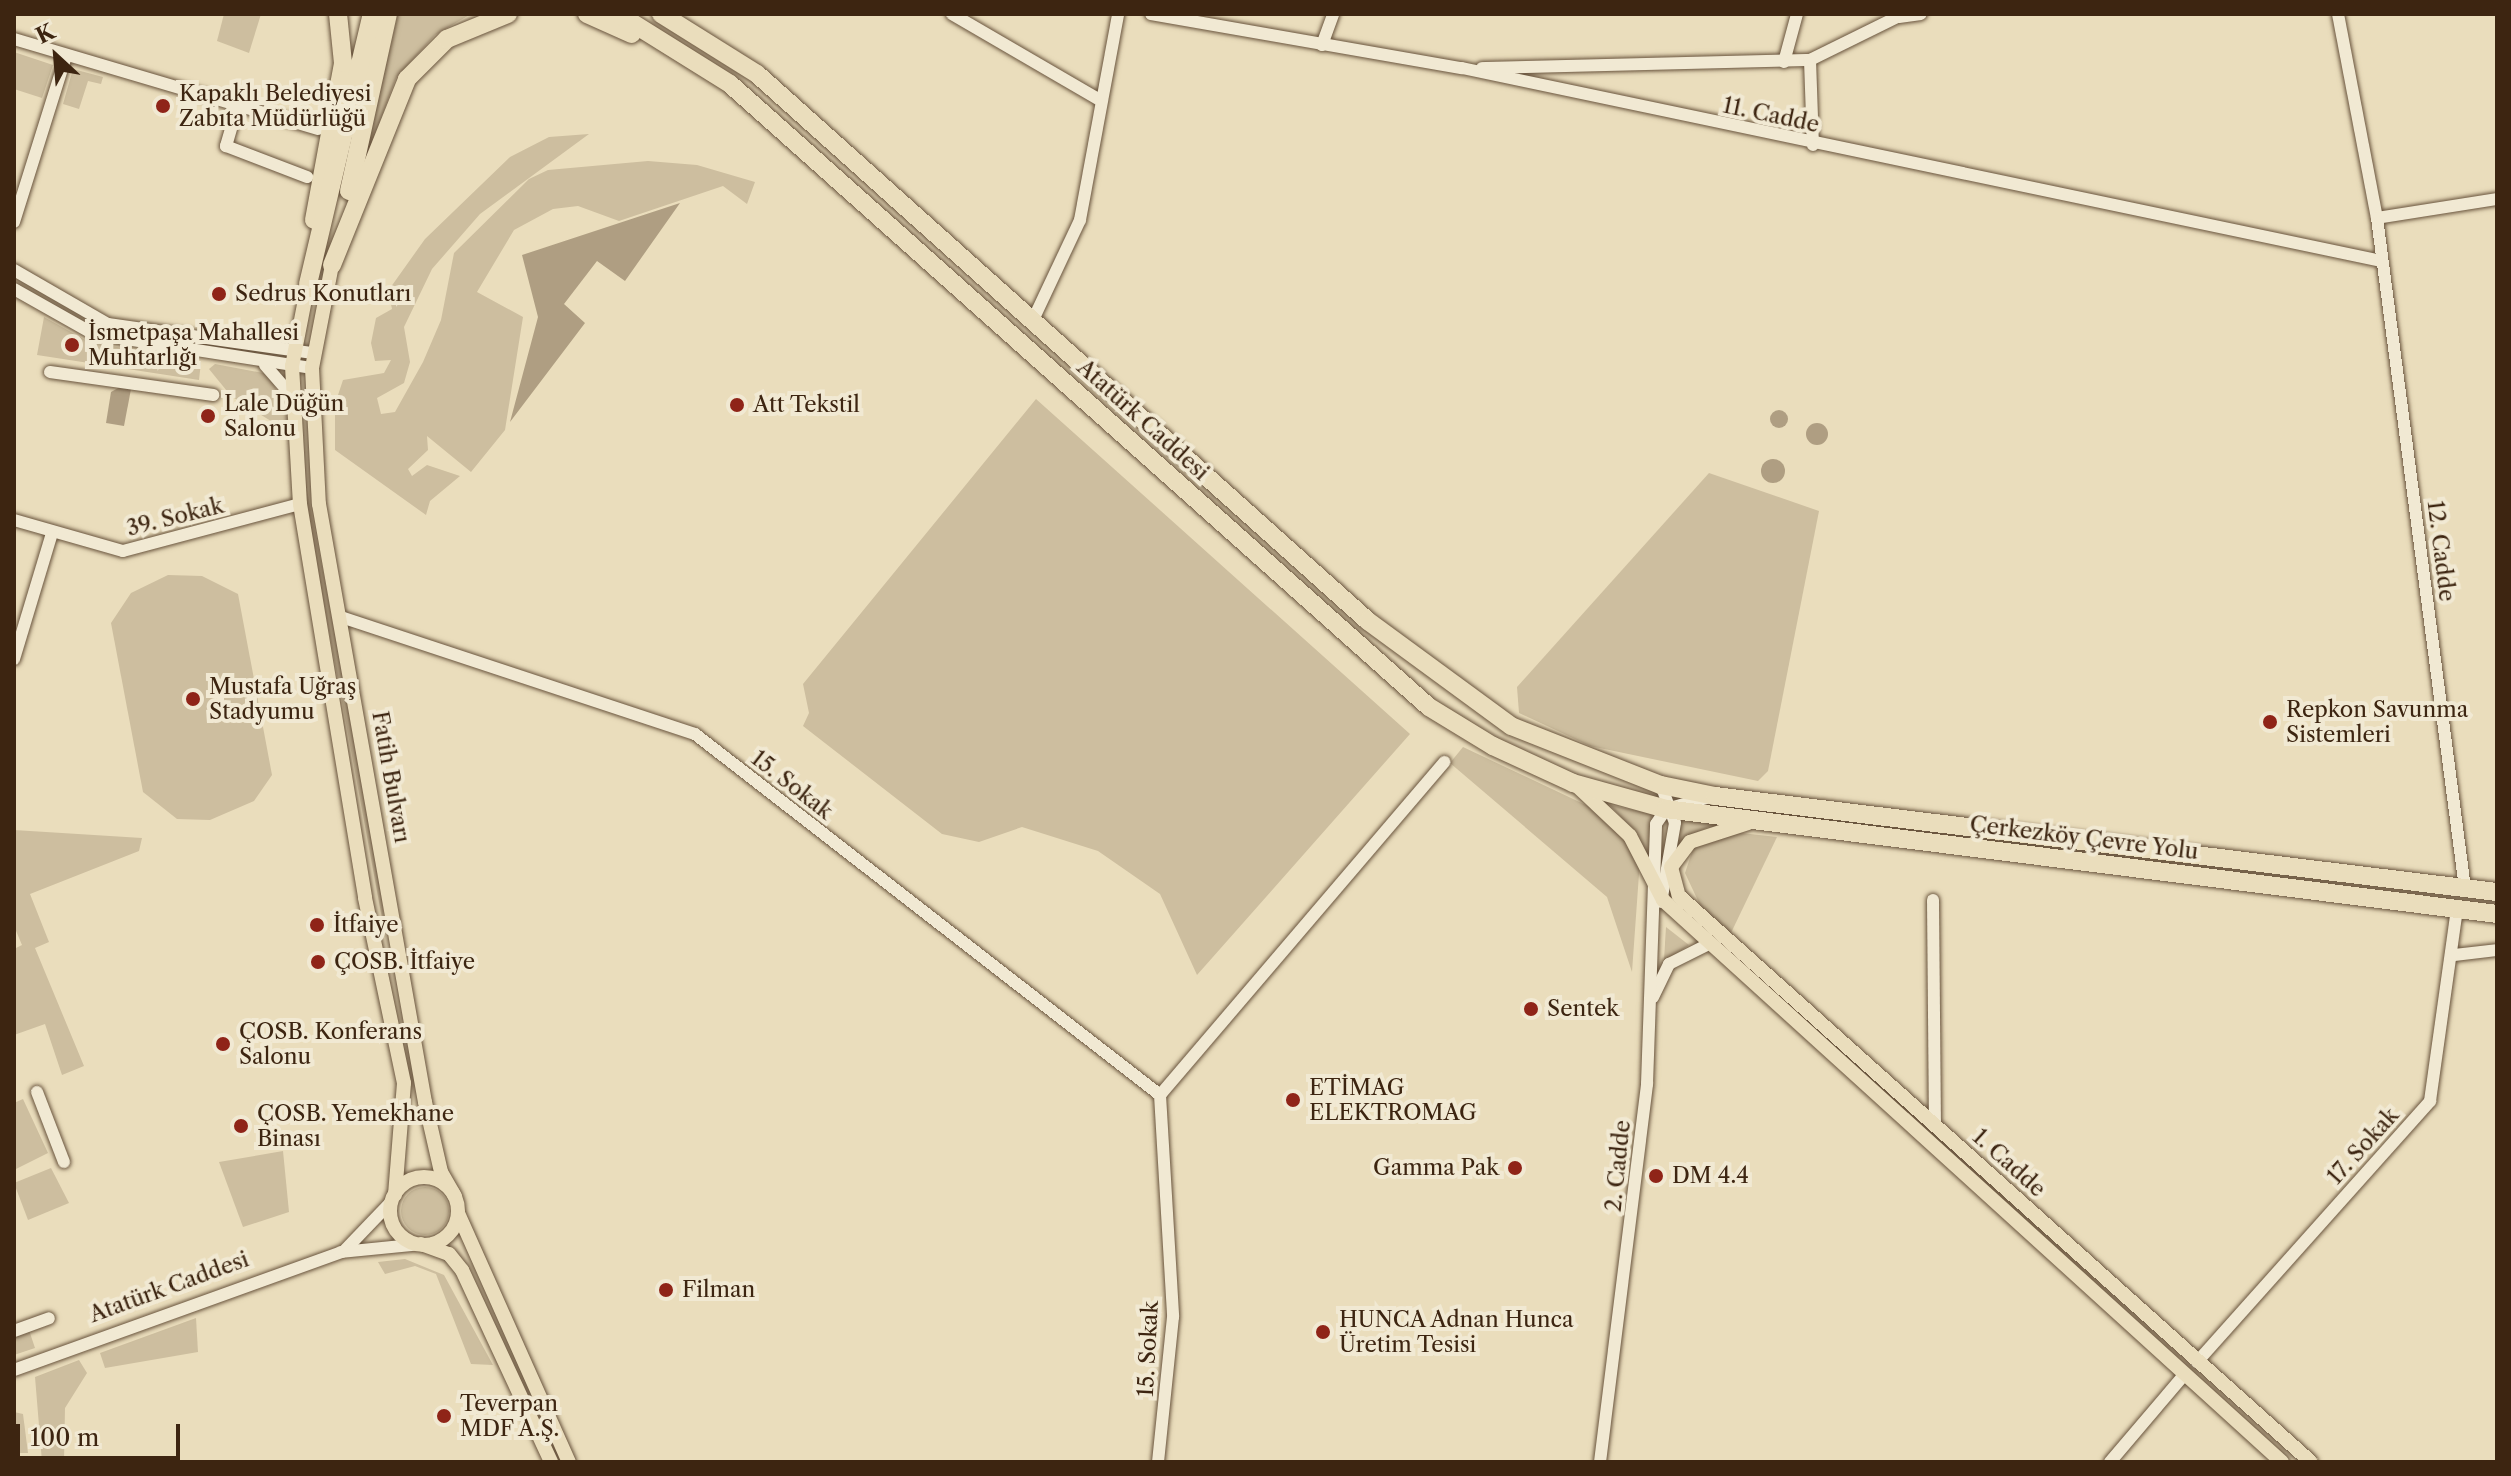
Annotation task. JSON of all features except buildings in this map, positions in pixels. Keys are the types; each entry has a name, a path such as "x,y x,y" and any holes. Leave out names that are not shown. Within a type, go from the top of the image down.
{"highway":[{"path":"308,284 317,192 343,63 338,14"},
{"path":"332,265 372,14"},
{"path":"308,284 388,14"},
{"path":"332,265 407,79 447,39 508,14"},
{"path":"587,14 730,84"},
{"name":"Atatürk Caddesi","path":"618,14 730,84 1429,707 1573,783 1666,809"},
{"path":"661,14 757,74"},
{"path":"685,14 757,74 1368,621 1511,726 1661,785 1715,796 2497,892"},
{"name":"Çerkezköy Çevre Yolu","path":"1666,809 2497,914"}],"main road":[{"name":"Fatih Bulvarı","path":"332,265 313,360 313,451 425,1102 441,1172 455,1196"},
{"name":"Fatih Bulvarı","path":"308,284 293,359 300,504 365,898 404,1083 393,1198"},
{"path":"1573,783 1630,836 1663,900"},
{"path":"1679,896 1671,867 1690,842 1753,822"},
{"name":"1. Cadde","path":"1679,896 2311,1462"},
{"name":"1. Cadde","path":"1663,900 2282,1462"},
{"path":"551,1462 462,1270 449,1254 421,1244 395,1228 393,1198 427,1177 455,1196 458,1213 569,1462"},
{"path":"421,1244 448,1235 458,1213"}],"street":[{"path":"952,14 1098,99"},
{"path":"1033,320 1080,220 1098,99 1118,14"},
{"name":"11. Cadde","path":"1151,14 1462,68 1813,145 2382,261"},
{"path":"1234,28 1239,14"},
{"path":"1322,45 1333,14"},
{"path":"1784,62 1797,14"},
{"path":"1462,68 1810,60 1901,16 1921,14"},
{"name":"12. Cadde","path":"2338,14 2377,218 2465,888"},
{"path":"14,39 318,129"},
{"path":"14,222 66,56"},
{"path":"1810,60 1813,145"},
{"path":"238,105 226,146 307,177"},
{"path":"2377,218 2497,199"},
{"path":"14,270 108,324 293,359"},
{"path":"14,289 94,334 248,357 313,360"},
{"path":"248,357 277,371 293,402"},
{"path":"50,372 213,395"},
{"name":"39. Sokak","path":"14,520 52,533 143,550 300,504"},
{"path":"14,659 52,533"},
{"name":"15. Sokak","path":"341,617 695,734 1160,1095 1173,1317 1158,1462"},
{"path":"1160,1095 1444,762"},
{"path":"1649,917 1663,900 1671,867 1675,823 1666,809 1661,785"},
{"path":"1666,809 1715,796"},
{"name":"2. Cadde","path":"1600,1462 1652,1000 1651,873 1656,824 1666,809"},
{"path":"1663,900 1679,896"},
{"path":"1933,900 1935,1126"},
{"name":"17. Sokak","path":"2197,1362 2430,1101 2454,955 2457,909"},
{"path":"1652,1000 1669,964 1711,943"},
{"path":"2454,955 2497,950"},
{"path":"37,1092 64,1162"},
{"path":"341,1252 393,1198"},
{"path":"341,1252 421,1244"},
{"name":"Atatürk Caddesi","path":"14,1370 341,1252"},
{"path":"14,1331 49,1318"},
{"path":"2110,1462 2184,1375"}],"shaded area":[{"path":"224,14 261,14 249,53 217,41"},
{"path":"398,14 471,14 435,35 396,78 361,172"},
{"path":"14,52 53,65 42,98 14,89"},
{"path":"73,69 103,77 101,84 88,81 79,109 63,104"},
{"path":"589,134 480,214 432,269 404,327 410,362 404,383 377,398 381,414 395,412 423,362 441,320 454,253 529,179 548,170 648,161 697,165 755,182 747,204 723,186 619,221 578,206 553,209 514,230 477,292 523,317 505,430 471,472 427,436 428,450 408,469 412,476 427,465 460,476 430,501 426,515 335,450 335,404 343,380 384,373 391,360 375,361 371,343 376,318 392,309 388,291 425,239 510,157 549,137"},
{"path":"680,203 625,281 597,261 564,304 585,323 510,422 538,317 522,255"},
{"path":"44,317 89,342 201,362 199,380 37,355"},
{"path":"215,364 268,374 287,410 287,431 231,396 209,369"},
{"path":"299,381 307,490 377,849 386,940 303,490"},
{"path":"120,387 131,389 124,426 106,423 111,392"},
{"path":"1036,399 1410,734 1197,975 1160,894 1098,851 1022,827 979,842 942,834 803,726 809,713 803,684"},
{"path":"1779,410 1788,419 1779,428 1770,419"},
{"path":"1817,423 1825,426 1828,434 1825,442 1817,445 1809,442 1806,434 1809,426"},
{"path":"1773,459 1784,466 1785,471 1778,482 1773,483 1762,476 1761,471 1768,460"},
{"path":"1709,473 1819,511 1768,771 1758,781 1590,746 1519,713 1517,687"},
{"name":"Mustafa Uğraş Stadyumu","path":"168,575 202,576 238,594 272,775 254,801 210,820 177,819 143,792 111,623 131,593"},
{"path":"1463,747 1609,816 1640,860 1632,972 1607,897 1450,763"},
{"path":"1610,805 1652,814 1648,856 1634,831"},
{"path":"1680,817 1719,822 1691,835 1678,852"},
{"path":"14,830 142,838 139,851 30,894 49,942 35,948 84,1066 62,1075 45,1024 14,1035 14,949 22,945 14,926"},
{"path":"1732,832 1777,837 1730,935 1700,905 1685,873 1694,846"},
{"path":"1666,927 1689,945 1664,960"},
{"path":"23,1099 48,1153 14,1170 14,1103"},
{"path":"283,1151 289,1212 243,1227 219,1162"},
{"path":"51,1168 69,1203 28,1220 14,1183"},
{"path":"425,1187 442,1194 449,1211 442,1228 425,1235 408,1228 401,1211 408,1194"},
{"path":"405,1259 444,1275 493,1365 471,1364 436,1274 415,1266 385,1274 378,1262"},
{"path":"196,1318 198,1352 105,1368 100,1353"},
{"path":"29,1330 35,1348 14,1355 14,1335"},
{"path":"79,1360 87,1373 65,1408 64,1462 42,1462 35,1377"},
{"path":"14,1412 23,1414 28,1453 18,1453"}],"place":[{"name":"Kapaklı Belediyesi Zabıta Müdürlüğü","path":"163,106"},
{"name":"Sedrus Konutları","path":"219,294"},
{"name":"İsmetpaşa Mahallesi Muhtarlığı","path":"72,345"},
{"name":"Att Tekstil","path":"737,405"},
{"name":"Lale Düğün Salonu","path":"208,416"},
{"name":"Mustafa Uğraş Stadyumu","path":"193,699"},
{"name":"Repkon Savunma Sistemleri","path":"2270,722"},
{"name":"İtfaiye","path":"317,925"},
{"name":"ÇOSB. İtfaiye","path":"318,962"},
{"name":"Sentek","path":"1531,1009"},
{"name":"ÇOSB. Konferans Salonu","path":"223,1044"},
{"name":"ETİMAG ELEKTROMAG","path":"1293,1100"},
{"name":"ÇOSB. Yemekhane Binası","path":"241,1126"},
{"name":"Gamma Pak","path":"1515,1168"},
{"name":"DM 4.4","path":"1656,1176"},
{"name":"Filman","path":"666,1290"},
{"name":"HUNCA Adnan Hunca Üretim Tesisi","path":"1323,1332"},
{"name":"Teverpan MDF A.Ş.","path":"444,1416"}]}
